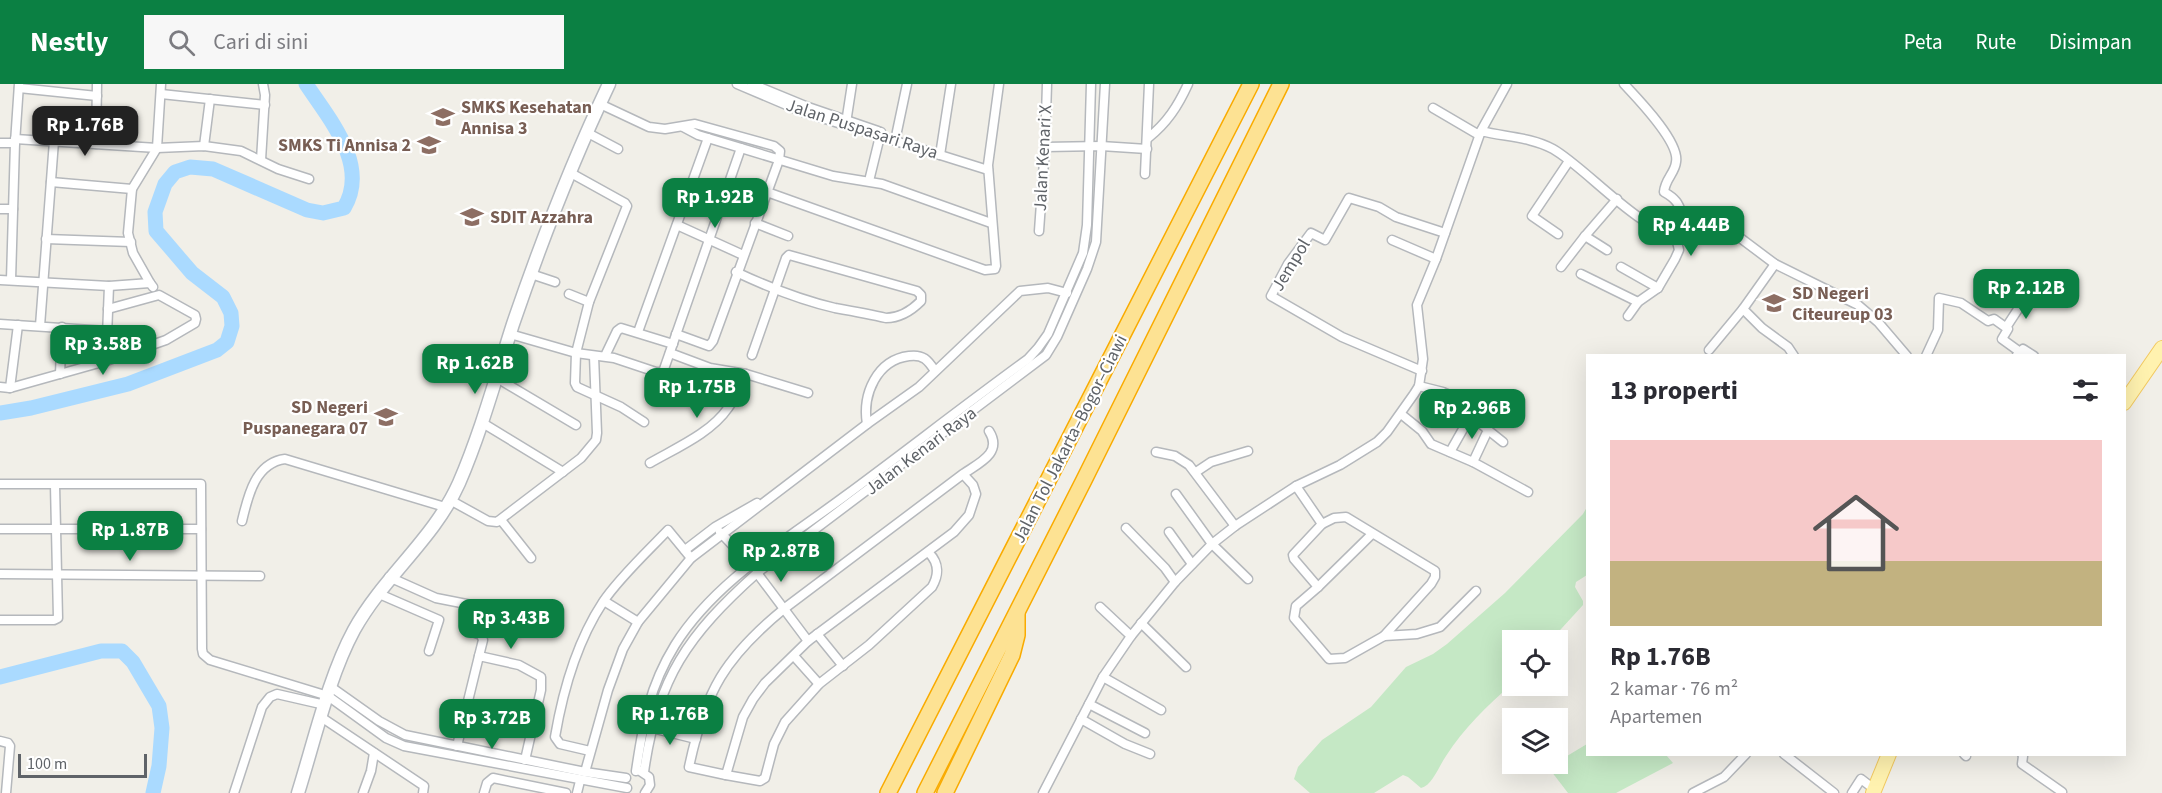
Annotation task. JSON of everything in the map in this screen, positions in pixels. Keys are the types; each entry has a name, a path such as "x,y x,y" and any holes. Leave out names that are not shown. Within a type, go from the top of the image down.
{"highway":[{"name":"Jalan Tol Jakarta–Bogor–Ciawi","path":"888,793 1251,84"},
{"name":"Jalan Tol Jakarta–Bogor–Ciawi","path":"925,793 1281,84"},
{"path":"945,793 1012,655 1017,636 1017,611"}],"main road":[{"path":"2126,400 2162,348"},
{"path":"1874,791 1888,756"}],"street":[{"path":"96,144 97,84"},
{"path":"0,387 10,388 106,361 166,340 195,323 195,315 159,295 150,283 133,253 128,233 132,189 157,148 161,84"},
{"path":"261,160 266,95 262,84"},
{"path":"298,793 326,701 354,630 377,593 425,537 448,503 471,452 531,274 569,172 609,84"},
{"name":"Jalan Puspasari Raya","path":"737,84 804,112 988,167"},
{"name":"Jalan Puspasari Raya","path":"752,84 846,123"},
{"path":"846,123 852,84"},
{"path":"888,137 901,84"},
{"path":"869,182 907,84"},
{"path":"941,152 951,84"},
{"path":"766,192 985,270 992,270 996,266 988,167 999,84"},
{"name":"Jalan Kenari X","path":"1039,231 1047,84"},
{"name":"Jalan Kenari Raya","path":"1066,305 1067,292 1083,253 1086,237 1091,84"},
{"name":"Jalan Kenari Raya","path":"640,771 668,680 684,652 714,614 757,573 848,500 1018,371 1038,348 1088,269 1096,242 1105,84"},
{"path":"1145,174 1149,84"},
{"path":"1148,138 1173,113 1188,84"},
{"path":"1043,793 1103,677 1141,623 1192,564 1235,526 1296,486 1366,450 1387,432 1401,414 1419,386 1422,372 1422,344 1417,309 1480,133 1507,84"},
{"path":"1624,84 1666,132 1677,157 1676,165 1665,182 1664,192 1675,198 1682,207 1687,225"},
{"path":"11,280 19,86 98,96"},
{"path":"161,94 265,105"},
{"path":"204,146 210,99"},
{"path":"600,104 649,127 665,129 690,124 700,125 774,146 780,151 779,160 711,344 709,346 676,334"},
{"path":"1432,108 1480,133 1543,144 1569,161 1617,200 1655,227 1668,233 1675,233 1702,215 1708,215 1775,264 1858,305 1878,322 1905,354"},
{"path":"682,126 708,138 832,176 882,184 991,223"},
{"path":"586,132 618,149"},
{"path":"638,332 708,138"},
{"path":"40,326 54,141"},
{"path":"0,143 54,141 157,148 204,146 241,151 278,169 309,179"},
{"path":"1045,147 1101,146 1147,149"},
{"path":"510,334 576,353 626,361 659,373 663,370 741,148"},
{"path":"1558,234 1532,216 1569,161"},
{"path":"569,172 626,203 627,206 589,302 576,353 576,386 626,409 644,422"},
{"path":"51,182 132,189"},
{"name":"Jempol","path":"1422,372 1342,337 1271,296 1288,264 1311,233 1325,240 1349,198 1379,207 1396,217 1445,233"},
{"path":"1561,267 1617,200"},
{"path":"0,209 14,209"},
{"path":"755,223 788,236"},
{"path":"676,225 743,255"},
{"path":"1628,316 1638,302 1658,288 1678,254 1675,233"},
{"path":"1585,236 1607,250"},
{"path":"46,239 131,242"},
{"path":"1392,240 1436,259"},
{"path":"736,272 774,289 833,307 886,318 902,316 922,299 921,294 917,291 791,254 786,258 774,289 752,356"},
{"path":"1709,350 1743,309 1775,264"},
{"path":"1621,267 1658,288"},
{"path":"531,274 555,282"},
{"path":"1581,274 1638,302"},
{"path":"0,279 109,286 150,283"},
{"path":"106,361 109,286"},
{"path":"585,772 623,648 638,622 691,558 919,387 1020,291 1048,288 1067,292"},
{"path":"569,294 589,302"},
{"path":"108,309 159,295"},
{"path":"1927,354 1938,330 1939,298 1957,301 1988,321 1994,319 2007,326"},
{"path":"2024,300 2007,326 2008,329 2002,339 2018,354 2025,350 2031,354"},
{"path":"1743,309 1762,328 1788,347 1793,354"},
{"path":"0,324 107,331"},
{"path":"10,388 18,325"},
{"path":"60,375 62,327"},
{"path":"605,356 619,328 624,328 638,332 710,368 746,374 808,393"},
{"path":"242,521 256,478 266,466 276,460 285,459 448,503 488,521 501,520 581,458 596,440 594,356"},
{"path":"867,424 865,410 867,397 888,362 907,356 923,356 928,359 935,371"},
{"path":"650,463 695,437 727,410 746,374"},
{"path":"497,378 576,425"},
{"path":"1419,386 1443,392 1458,399 1467,406 1471,415 1503,442"},
{"path":"1401,414 1422,431 1431,444 1473,462 1528,492"},
{"path":"1450,452 1471,415"},
{"path":"481,422 563,472"},
{"path":"1473,462 1488,430"},
{"path":"929,553 935,559 937,567 937,576 932,587 869,645 819,684 785,722 774,744 765,778 760,781 689,766 705,707 720,676 757,630 991,452 994,442 988,431"},
{"path":"1196,472 1211,462 1248,451"},
{"path":"1156,452 1175,456 1189,465 1235,526"},
{"path":"726,775 743,717 765,683 808,641 929,553 963,525 969,515 976,491 963,474"},
{"path":"0,484 201,484 202,649 210,660 326,701 405,735 585,772 626,778"},
{"path":"0,620 57,619 59,615 55,485"},
{"path":"1296,486 1322,524"},
{"path":"1176,494 1212,544 1248,579"},
{"path":"685,550 715,527 748,507 766,500"},
{"name":"Jalan Kenari Raya","path":"640,771 644,716 659,673 685,630 751,565 848,500"},
{"path":"1318,587 1293,555 1322,524 1330,519 1347,517 1435,571 1431,584 1384,636 1345,658 1331,660 1294,618 1296,606 1318,587 1372,534"},
{"path":"501,520 531,558"},
{"path":"715,527 751,565"},
{"path":"1125,528 1165,568 1175,582"},
{"path":"0,529 201,529"},
{"path":"590,751 560,744 555,737 569,675 587,630 604,601 668,530 691,558"},
{"path":"1169,532 1192,564"},
{"path":"757,573 808,641"},
{"path":"0,574 260,576"},
{"path":"389,577 436,598 507,612"},
{"path":"1384,636 1417,634 1440,627 1476,591"},
{"path":"377,593 437,618 439,622 429,651"},
{"path":"604,601 638,622"},
{"path":"1100,607 1131,636"},
{"path":"1141,623 1186,667"},
{"path":"457,746 483,640 481,636 470,631"},
{"path":"817,634 843,666"},
{"path":"479,656 519,665 541,677 541,690 525,760"},
{"path":"794,656 819,684"},
{"path":"1103,677 1161,710"},
{"path":"234,793 262,707 270,697 277,694 326,701 386,738 404,746 628,791 626,778 630,773 640,771 649,777 650,785 645,793"},
{"path":"326,701 374,753 424,786 423,793"},
{"path":"1089,704 1145,733"},
{"path":"1081,719 1125,744 1150,754"},
{"path":"652,728 696,739"},
{"path":"0,741 10,746 6,793"},
{"path":"363,793 371,771 374,753"},
{"path":"1693,793 1724,777 1744,756"},
{"path":"1787,756 1834,793"},
{"path":"2024,756 2022,764 2062,792"},
{"path":"484,793 487,783 493,778 534,790 566,793"},
{"path":"1852,793 1861,779 1874,791"},
{"path":"577,793 580,781"}],"green space":[{"path":"1586,509 1586,576 1576,582 1575,587 1583,605 1560,630 1502,630 1502,693 1460,736 1429,784 1421,788 1403,775 1374,793 1310,793 1294,779 1298,767 1322,740 1371,707 1406,667 1433,654 1447,644 1505,593"},
{"path":"1586,745 1586,756 1667,756 1673,763 1616,793 1568,793 1553,774 1568,774 1568,755"}],"waterway":[{"path":"0,413 31,408 128,384 217,350 227,342 232,326 231,313 223,297 192,273 156,231 155,212 165,184 175,172 190,167 213,169 307,210 323,213 344,208 351,192 352,175 349,159 335,127 306,84"},
{"path":"0,677 101,651 122,651 133,662 159,706 162,728 159,766 153,793"}],"place":[{"name":"SMKS Kesehatan Annisa 3","path":"443,117"},
{"name":"SMKS Ti Annisa 2","path":"429,145"},
{"name":"SDIT Azzahra","path":"472,217"},
{"name":"SD Negeri Citeureup 03","path":"1774,303"},
{"name":"SD Negeri Puspanegara 07","path":"386,417"}]}
